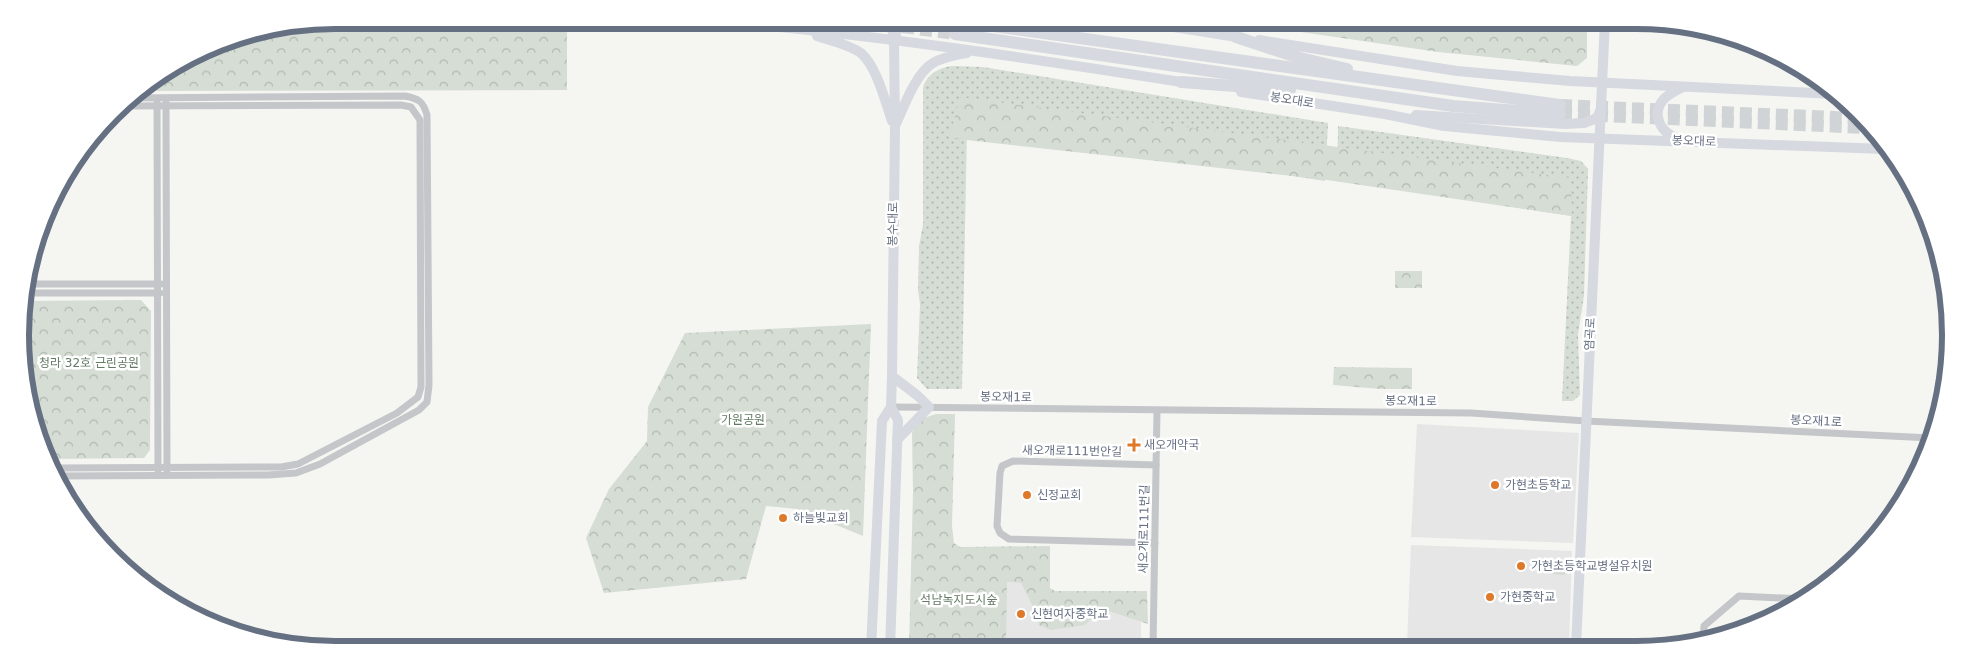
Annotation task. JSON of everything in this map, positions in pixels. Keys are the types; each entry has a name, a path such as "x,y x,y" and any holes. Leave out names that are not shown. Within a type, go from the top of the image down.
{"highway":[{"name":"봉오대로","path":"955,34 1453,106 1560,110 1439,89 1014,29"},
{"path":"1236,37 1300,58 1439,89"},
{"path":"1181,82 1328,93 1453,106"}],"main road":[{"name":"봉오대로","path":"792,29 978,51 1384,114 1444,126 1599,139 1879,149"},
{"path":"828,32 844,29"},
{"name":"봉수대로","path":"871,641 882,421 890,406 892,376 894,127 894,41 892,29"},
{"name":"봉수대로","path":"894,41 897,29"},
{"path":"1186,29 1457,71 1602,82 1824,93"},
{"name":"염곡로","path":"1576,641 1605,29"},
{"path":"802,30 847,45 861,53 874,72 894,127"},
{"path":"894,127 910,94 926,69 933,63 946,57 978,51"},
{"path":"1684,86 1663,100 1660,107 1659,124 1669,136 1686,141"},
{"path":"1384,114 1565,124 1591,121 1597,118 1600,110"},
{"path":"892,376 929,407 897,440"},
{"name":"봉수대로","path":"890,406 898,420 890,641"}],"street":[{"path":"63,476 268,475 296,473 320,464 419,410 426,402 428,376 428,114 424,104 419,99 405,96 166,98 157,102 133,105"},
{"path":"166,98 167,475"},
{"path":"59,468 281,467 298,464 397,413 418,397 421,387 420,120 416,112 411,107 401,105 166,106 157,102 140,100"},
{"path":"157,102 158,476"},
{"path":"33,284 166,284"},
{"path":"31,293 166,293"},
{"name":"봉오재1로","path":"890,406 1157,411 1471,413 1586,421 1924,438"},
{"name":"새오개로111번길","path":"1153,641 1157,411"},
{"name":"새오개로111번안길","path":"1155,543 1009,539 1000,533 998,526 1000,473 1002,466 1013,461 1156,465"},
{"path":"1703,633 1704,626 1739,596 1792,598"}],"shaded area":[{"name":"가현초등학교","path":"1417,424 1579,433 1573,543 1411,537"},
{"name":"가현중학교","path":"1411,545 1572,551 1569,641 1407,641"},
{"name":"신현여자중학교","path":"1006,582 1021,583 1036,613 1039,624 1085,625 1103,609 1130,616 1141,622 1141,641 1006,641"}],"green space":[{"path":"315,29 567,29 567,90 150,91 182,70 218,52 256,39"},
{"path":"1281,29 1587,29 1587,58 1577,66 1438,52"},
{"path":"952,66 983,67 1328,123 1325,181 967,126 962,389 927,389 917,378 920,304 918,290 919,246 923,225 923,87 928,78 935,72"},
{"path":"960,97 1571,178 1572,216 1320,179 949,138"},
{"path":"1338,126 1581,161 1588,169 1584,296 1578,334 1580,395 1573,401 1562,401 1571,216 1337,180"},
{"path":"1395,271 1422,271 1422,288 1395,288"},
{"name":"청라 32호 근린공원","path":"141,300 151,311 150,450 144,458 55,459 39,414 31,375 29,355 30,301"},
{"name":"가원공원","path":"871,324 863,536 797,509 766,506 746,579 604,593 586,538 609,489 647,441 648,407 685,333"},
{"path":"1334,367 1412,368 1412,389 1380,389 1333,385"},
{"name":"석남녹지도시숲","path":"955,414 952,526 954,543 960,547 1050,546 1050,588 1055,591 1147,591 1148,624 1103,609 1085,625 1051,630 1039,625 1036,613 1021,583 1007,582 1006,641 909,641 913,492 912,433 917,425 928,416"},
{"path":"1537,558 1566,559 1565,575 1536,573"}],"tunnel":[{"path":"917,29 955,34"},
{"path":"1560,105 1853,118"},
{"path":"1560,114 1861,128"}],"place":[{"name":"새오개약국","path":"1134,445"},
{"name":"가현초등학교","path":"1495,485"},
{"name":"신정교회","path":"1027,495"},
{"name":"하늘빛교회","path":"783,518"},
{"name":"가현초등학교병설유치원","path":"1521,566"},
{"name":"가현중학교","path":"1490,597"},
{"name":"신현여자중학교","path":"1021,614"}]}
